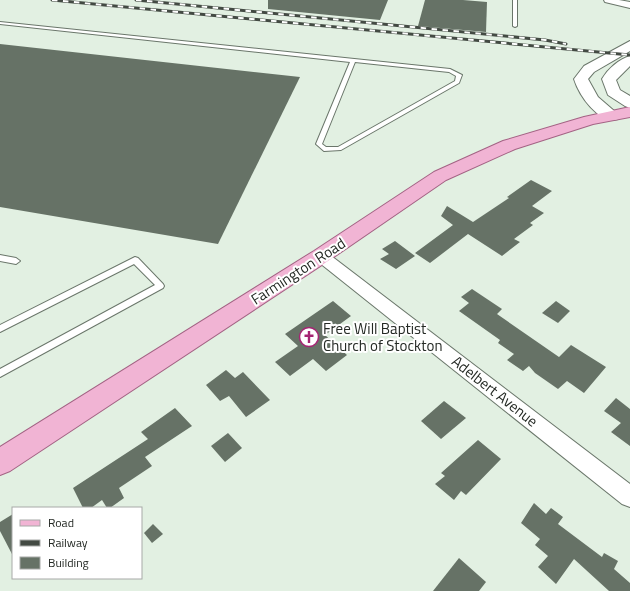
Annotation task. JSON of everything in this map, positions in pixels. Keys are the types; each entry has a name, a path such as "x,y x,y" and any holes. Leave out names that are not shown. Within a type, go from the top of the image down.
{"main road":[{"path":"612,116 590,99 581,79 589,69 630,45"},
{"path":"630,60 620,67 609,79 613,92 630,104"},
{"name":"Farmington Road","path":"0,462 321,256 440,176 509,145 590,120 630,112"}],"street":[{"path":"608,0 630,5"},
{"name":"Adelbert Avenue","path":"321,256 630,497"}],"lane":[{"path":"515,0 515,26"},
{"path":"0,23 353,60 450,71 459,75 457,82 339,148 324,149 319,144 353,60"},
{"path":"0,258 16,260"},
{"path":"0,329 135,260 160,286 0,373"}],"building":[{"path":"268,0 388,0 380,20 268,9"},
{"path":"425,0 463,0 487,2 486,32 418,26"},
{"path":"0,44 300,77 218,244 0,207"},
{"path":"531,180 552,191 532,206 544,213 530,223 533,225 514,239 520,242 502,256 468,234 430,263 415,253 453,225 441,216 447,206 473,222 509,198 507,197"},
{"path":"395,241 415,256 396,269 380,259 389,254 382,249"},
{"path":"472,289 502,309 497,314 559,357 571,345 606,367 584,393 567,381 558,389 535,373 529,366 523,371 507,360 514,354 498,343 500,340 459,311 469,303 461,297"},
{"name":"Free Will Baptist Church of Stockton","path":"333,301 351,316 325,335 347,355 326,371 313,359 290,376 275,362 298,346 285,334"},
{"path":"556,301 570,311 558,323 542,313"},
{"path":"226,370 235,378 243,372 270,400 246,417 229,396 220,401 206,385"},
{"path":"616,398 630,409 630,446 611,432 621,423 604,411"},
{"path":"444,401 466,418 441,439 421,421"},
{"path":"175,408 192,426 145,457 152,466 119,488 124,498 111,507 106,507 102,500 92,507 82,507 73,488 148,439 141,432"},
{"path":"228,433 242,448 225,462 211,446"},
{"path":"478,440 501,459 466,495 461,491 454,500 435,484 445,476 441,473"},
{"path":"534,503 546,514 551,508 563,517 558,524 602,557 604,553 618,561 614,569 630,583 630,591 609,591 574,559 556,584 538,567 548,556 535,545 540,539 521,523"},
{"path":"12,515 12,554 0,531 0,522"},
{"path":"153,524 163,534 152,543 144,533"},
{"path":"459,558 486,582 479,591 433,591"}],"railway":[{"path":"52,0 630,55"},
{"path":"136,0 545,40 566,44"}],"place":[{"name":"Free Will Baptist Church of Stockton","path":"309,337"}]}
